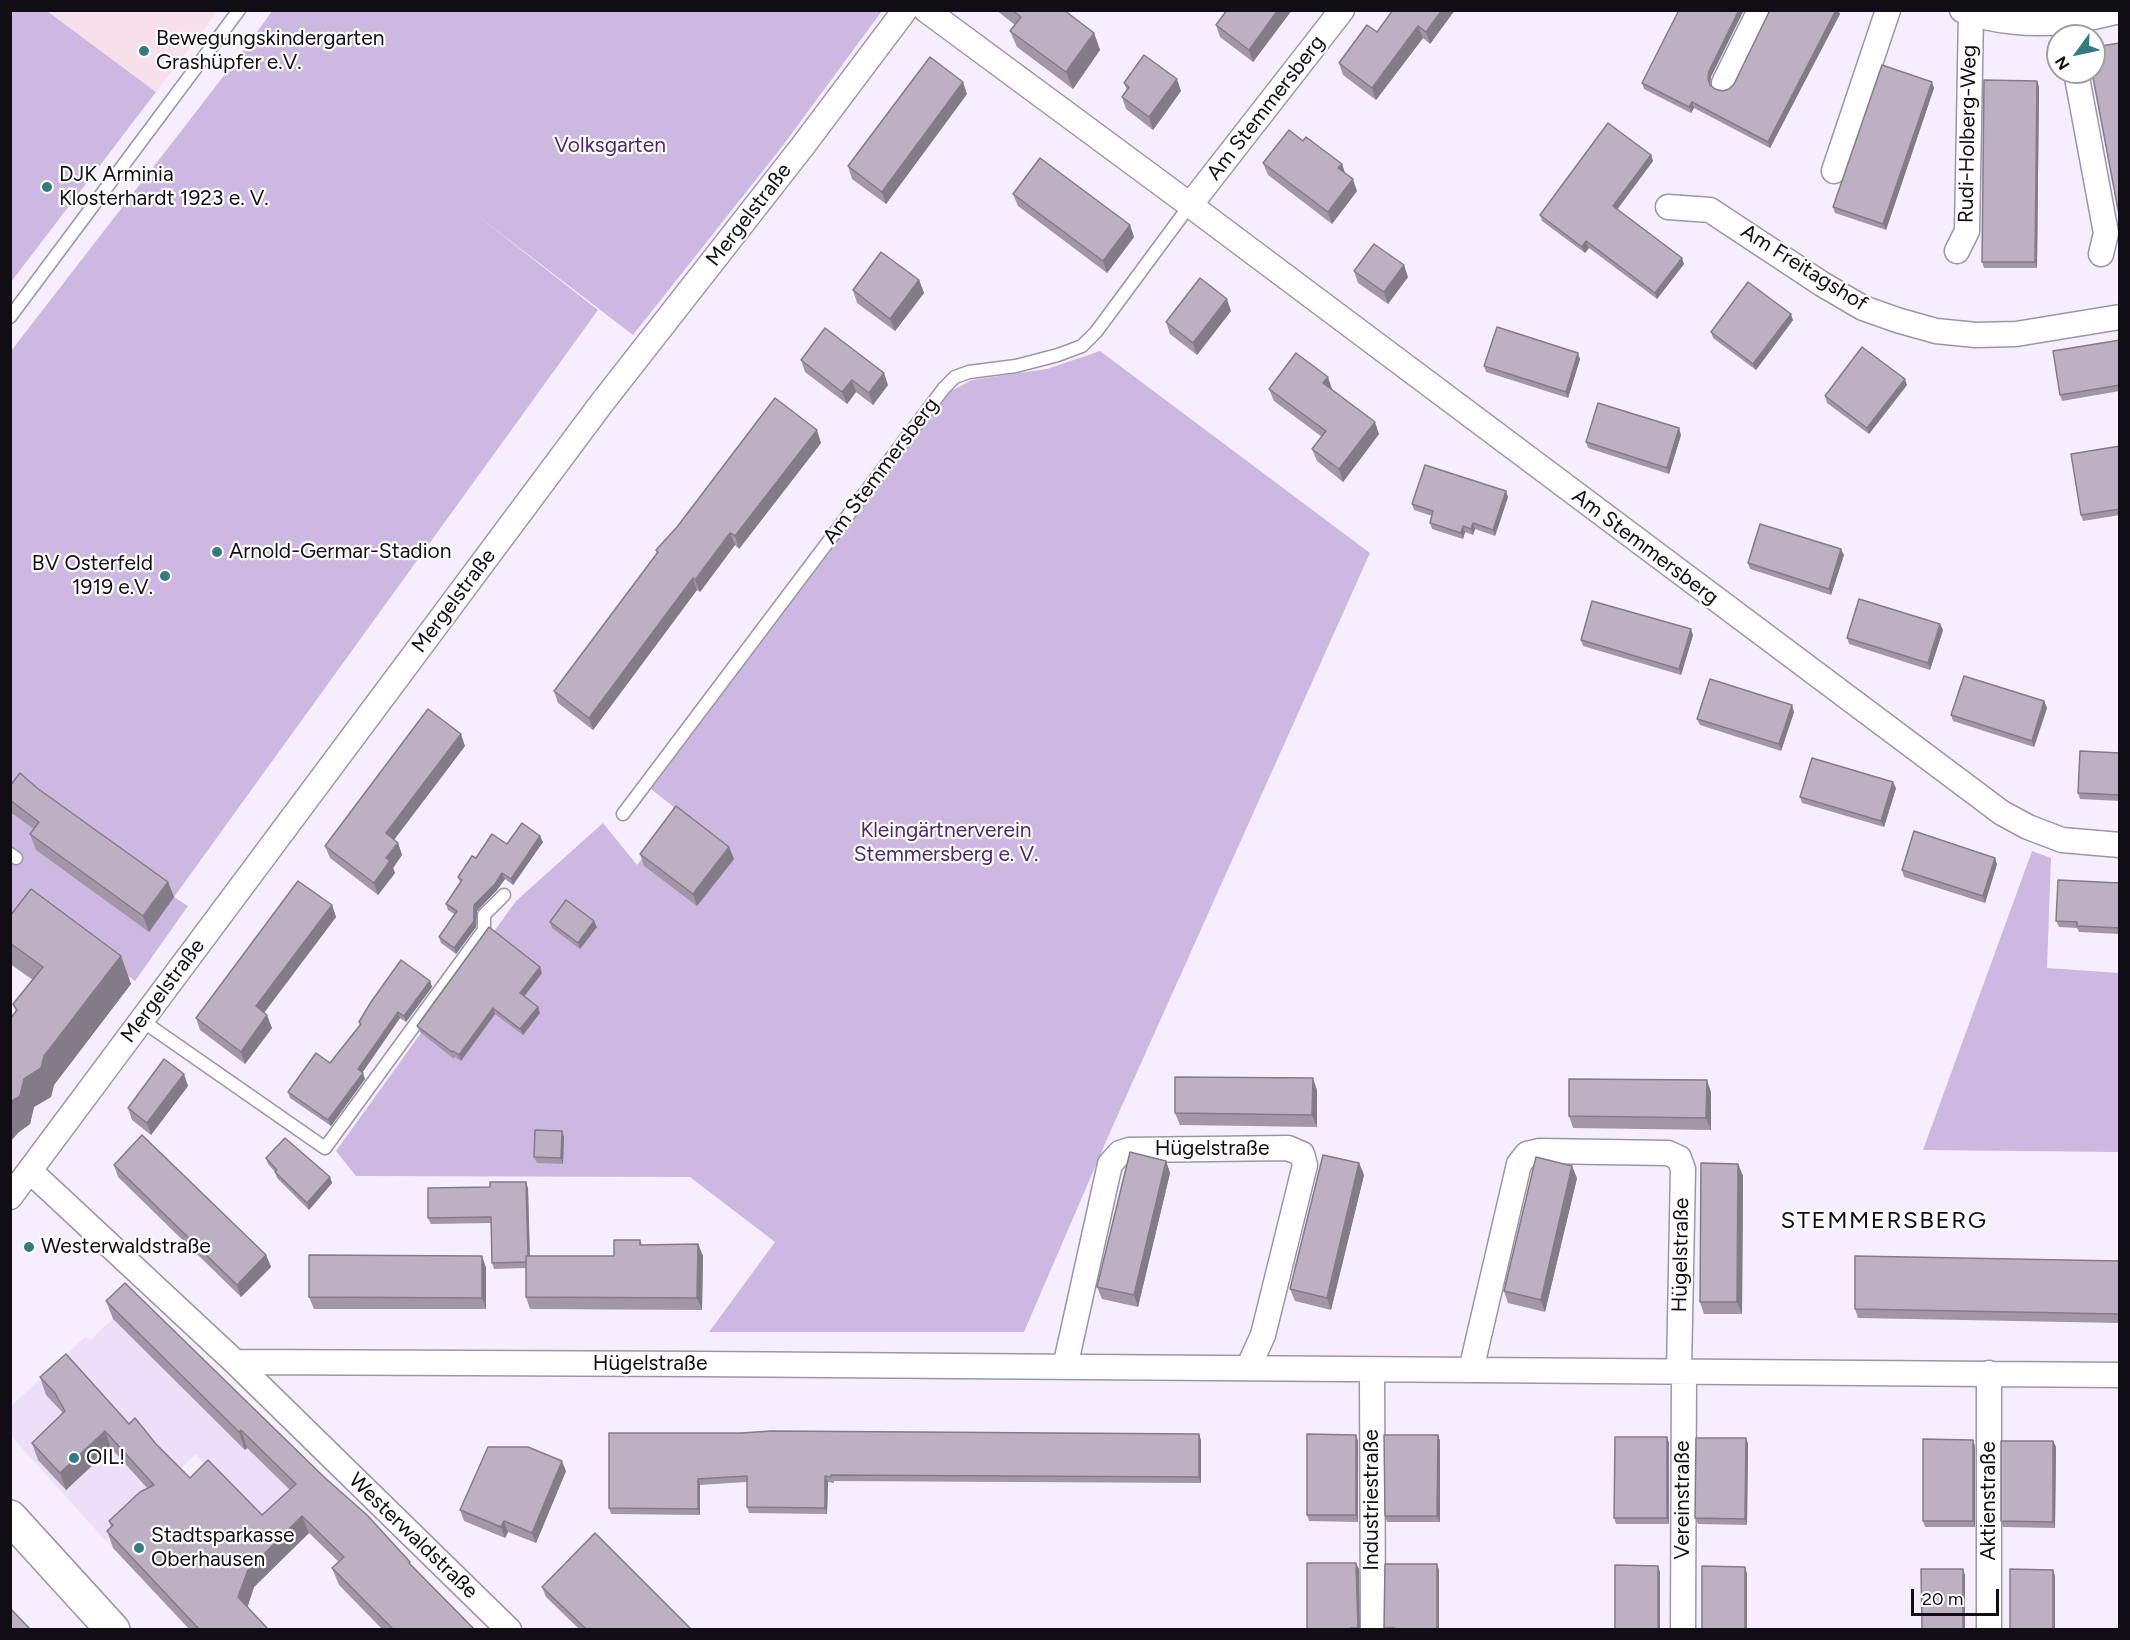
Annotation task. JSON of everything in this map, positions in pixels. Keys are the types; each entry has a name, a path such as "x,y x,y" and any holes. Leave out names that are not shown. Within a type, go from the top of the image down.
{"main road":[{"path":"10,1517 113,1629"}],"street":[{"name":"Mergelstraße","path":"10,1197 601,404 802,147 905,10"},
{"name":"Am Stemmersberg","path":"926,10 2002,813 2028,827 2062,840 2120,845"},
{"name":"Am Stemmersberg","path":"1190,205 1342,10"},
{"path":"1724,83 1760,10"},
{"path":"1834,171 1888,10"},
{"name":"Rudi-Holberg-Weg","path":"2082,24 2120,11"},
{"name":"Rudi-Holberg-Weg","path":"1957,251 1967,231 1966,12 2005,20 2048,24"},
{"path":"2078,84 2106,233 2101,254"},
{"name":"Am Freitagshof","path":"1668,207 1710,210 1822,284 1863,308 1936,331 1976,335 2016,334 2120,316"},
{"name":"Hügelstraße","path":"1065,1367 1110,1164 1120,1153 1129,1150 1288,1149 1302,1154 1305,1165 1263,1335 1248,1368"},
{"name":"Hügelstraße","path":"1471,1370 1519,1164 1527,1154 1540,1151 1668,1153 1679,1158 1683,1169 1682,1371"},
{"name":"Westerwaldstraße","path":"30,1171 236,1362 509,1629"},
{"name":"Hügelstraße","path":"236,1362 2120,1375"},
{"name":"Industriestraße","path":"1372,1370 1373,1629"},
{"name":"Vereinstraße","path":"1682,1371 1683,1629"},
{"name":"Aktienstraße","path":"1989,1373 1989,1629"}],"lane":[{"path":"10,317 239,10"},
{"name":"Am Stemmersberg","path":"623,814 944,388 955,377 969,372 1037,362 1082,346 1096,332 1190,205"},
{"path":"141,1020 325,1148 484,930 484,915 504,895"}],"shaded area":[{"name":"Bewegungskindergarten Grashüpfer e.V.","path":"47,11 218,11 156,92"},
{"name":"OIL!","path":"113,1319 302,1502 269,1533 214,1477 196,1454 106,1541 11,1436 10,1407 86,1336 90,1340"}],"green space":[{"name":"DJK Arminia Klosterhardt 1923 e. V.","path":"11,10 47,11 156,92 11,282"},
{"name":"Arnold-Germar-Stadion","path":"272,11 882,11 781,148 633,335 474,213 598,310 174,897 188,906 135,981 46,911 11,959 11,351"},
{"name":"Kleingärtnerverein Stemmersberg e. V.","path":"1100,351 1370,553 1111,1130 1024,1332 709,1332 775,1242 690,1177 356,1176 336,1151 516,901 603,823 637,865 680,812 651,789 951,391 972,380 1047,369"},
{"path":"2032,851 2051,858 2047,968 2119,973 2119,1152 1923,1150"}],"building":[{"path":"1012,10 1064,10 1094,33 1066,72 1010,31 1021,17"},
{"path":"1227,10 1278,10 1249,50 1216,25"},
{"path":"1393,10 1442,10 1426,32 1418,26 1372,88 1339,63 1367,25 1377,32"},
{"path":"1679,10 1739,10 1709,71 1710,85 1723,91 1734,84 1770,10 1836,10 1768,142 1692,102 1689,107 1642,83"},
{"path":"2120,43 2120,220 2094,84 2106,84 2106,45"},
{"path":"1144,55 1177,79 1149,117 1122,97 1129,87 1124,83"},
{"path":"930,57 963,82 882,192 848,166"},
{"path":"1882,65 1932,82 1883,224 1833,207"},
{"path":"1984,80 2037,81 2035,262 1982,262"},
{"path":"1608,123 1651,155 1613,206 1682,258 1655,293 1586,241 1582,247 1540,215"},
{"path":"1289,130 1303,141 1306,137 1342,164 1338,168 1353,179 1328,212 1263,163"},
{"path":"1040,158 1130,225 1103,261 1013,194"},
{"path":"1374,244 1404,265 1384,292 1354,271"},
{"path":"881,252 919,280 890,319 853,290"},
{"path":"1200,278 1227,299 1193,343 1166,322"},
{"path":"1748,282 1791,314 1753,364 1711,332"},
{"path":"1497,327 1578,353 1566,392 1484,366"},
{"path":"825,328 884,373 869,393 852,380 842,392 801,360"},
{"path":"2120,340 2120,385 2060,395 2053,351"},
{"path":"1862,347 1905,379 1867,428 1825,396"},
{"path":"1296,353 1328,377 1323,383 1375,422 1339,469 1312,449 1326,431 1269,389"},
{"path":"775,398 817,430 735,536 730,533 695,580 693,578 589,718 554,691 658,552 656,550 677,527"},
{"path":"1598,403 1679,428 1667,468 1586,442"},
{"path":"2120,446 2120,509 2081,515 2071,454"},
{"path":"1425,465 1506,491 1493,530 1473,523 1471,529 1463,526 1461,533 1430,523 1433,511 1412,504"},
{"path":"1760,524 1841,549 1829,589 1748,563"},
{"path":"1859,599 1940,624 1928,663 1847,638"},
{"path":"1592,601 1691,629 1679,669 1581,640"},
{"path":"1964,676 2044,701 2032,741 1951,715"},
{"path":"1710,679 1792,705 1779,744 1697,719"},
{"path":"428,709 461,734 386,833 398,843 386,858 390,861 374,883 325,846"},
{"path":"2080,751 2120,753 2120,795 2078,793"},
{"path":"1812,758 1893,782 1881,821 1800,797"},
{"path":"20,773 37,788 168,882 143,916 30,834 39,822 10,800 10,786"},
{"path":"676,806 729,847 693,894 640,854"},
{"path":"522,823 540,836 511,879 502,873 495,884 474,905 474,921 454,948 439,937 457,911 446,904 462,880 458,877 472,856 476,858 492,834 507,844"},
{"path":"1914,831 1995,858 1983,896 1902,870"},
{"path":"2058,880 2120,883 2120,928 2077,926 2077,922 2056,921"},
{"path":"298,881 332,905 256,1006 267,1015 241,1052 196,1018"},
{"path":"31,889 121,956 44,1056 41,1068 24,1079 20,1096 10,1102 10,1019 17,1010 13,1004 43,967 10,943 10,916"},
{"path":"566,900 594,921 578,943 550,922"},
{"path":"489,927 540,967 520,993 538,1007 520,1029 493,1008 459,1055 417,1026"},
{"path":"401,960 430,981 404,1016 398,1012 358,1069 363,1073 328,1120 288,1092 316,1053 330,1063 361,1024 359,1022 371,1002"},
{"path":"164,1059 184,1074 147,1123 128,1108"},
{"path":"1175,1077 1313,1078 1312,1115 1175,1113"},
{"path":"1569,1079 1707,1080 1706,1118 1569,1116"},
{"path":"535,1130 562,1131 561,1158 534,1157"},
{"path":"142,1135 266,1255 237,1285 114,1165"},
{"path":"285,1138 330,1177 307,1203 275,1172 277,1170 266,1158"},
{"path":"1130,1152 1166,1161 1134,1295 1097,1287"},
{"path":"1323,1155 1359,1163 1327,1298 1290,1289"},
{"path":"1536,1157 1572,1166 1541,1300 1504,1291"},
{"path":"1701,1163 1738,1164 1737,1302 1700,1302"},
{"path":"490,1182 526,1182 528,1256 526,1256 526,1262 492,1263 491,1217 428,1218 428,1188 490,1187"},
{"path":"614,1240 640,1240 640,1245 698,1244 697,1298 526,1297 526,1256 614,1256"},
{"path":"309,1255 482,1256 482,1298 309,1297"},
{"path":"1855,1256 2120,1261 2120,1314 1855,1309"},
{"path":"125,1283 324,1477 367,1515 409,1563 474,1629 393,1629 332,1568 344,1557 302,1516 248,1570 238,1597 268,1629 199,1629 107,1531 113,1525 109,1521 140,1492 154,1485 105,1431 60,1473 32,1443 65,1411 55,1393 40,1377 66,1354 129,1424 135,1418 156,1444 190,1478 208,1460 262,1515 296,1484 241,1430 239,1432 106,1301"},
{"path":"771,1431 1199,1434 1199,1477 831,1475 831,1477 825,1476 825,1508 747,1507 747,1476 698,1479 698,1509 609,1508 609,1433"},
{"path":"1307,1434 1356,1435 1356,1515 1307,1515"},
{"path":"1384,1435 1438,1435 1437,1516 1385,1516"},
{"path":"1615,1437 1667,1437 1667,1518 1614,1518"},
{"path":"1696,1438 1746,1438 1745,1519 1695,1518"},
{"path":"1923,1439 1973,1440 1973,1521 1923,1521"},
{"path":"2001,1441 2053,1441 2053,1522 2001,1521"},
{"path":"488,1447 528,1447 562,1461 532,1533 504,1521 501,1527 460,1510"},
{"path":"595,1533 691,1629 586,1629 542,1587"},
{"path":"1307,1563 1356,1563 1358,1628 1307,1629"},
{"path":"1385,1564 1437,1564 1437,1629 1384,1628"},
{"path":"1615,1565 1658,1566 1658,1629 1615,1629"},
{"path":"1702,1566 1745,1567 1745,1629 1702,1629"},
{"path":"1921,1569 1963,1569 1963,1629 1922,1629"},
{"path":"2010,1569 2053,1570 2053,1629 2010,1629"},
{"path":"10,1608 30,1629 10,1629"}],"place":[{"name":"Bewegungskindergarten Grashüpfer e.V.","path":"144,51"},
{"name":"DJK Arminia Klosterhardt 1923 e. V.","path":"47,187"},
{"name":"Arnold-Germar-Stadion","path":"217,552"},
{"name":"BV Osterfeld 1919 e.V.","path":"165,576"},
{"name":"Westerwaldstraße","path":"29,1247"},
{"name":"OIL!","path":"74,1458"},
{"name":"Stadtsparkasse Oberhausen","path":"139,1548"}],"district":[{"name":"STEMMERSBERG","path":"1884,1221"}],"park label":[{"name":"Volksgarten","path":"610,146"}]}
